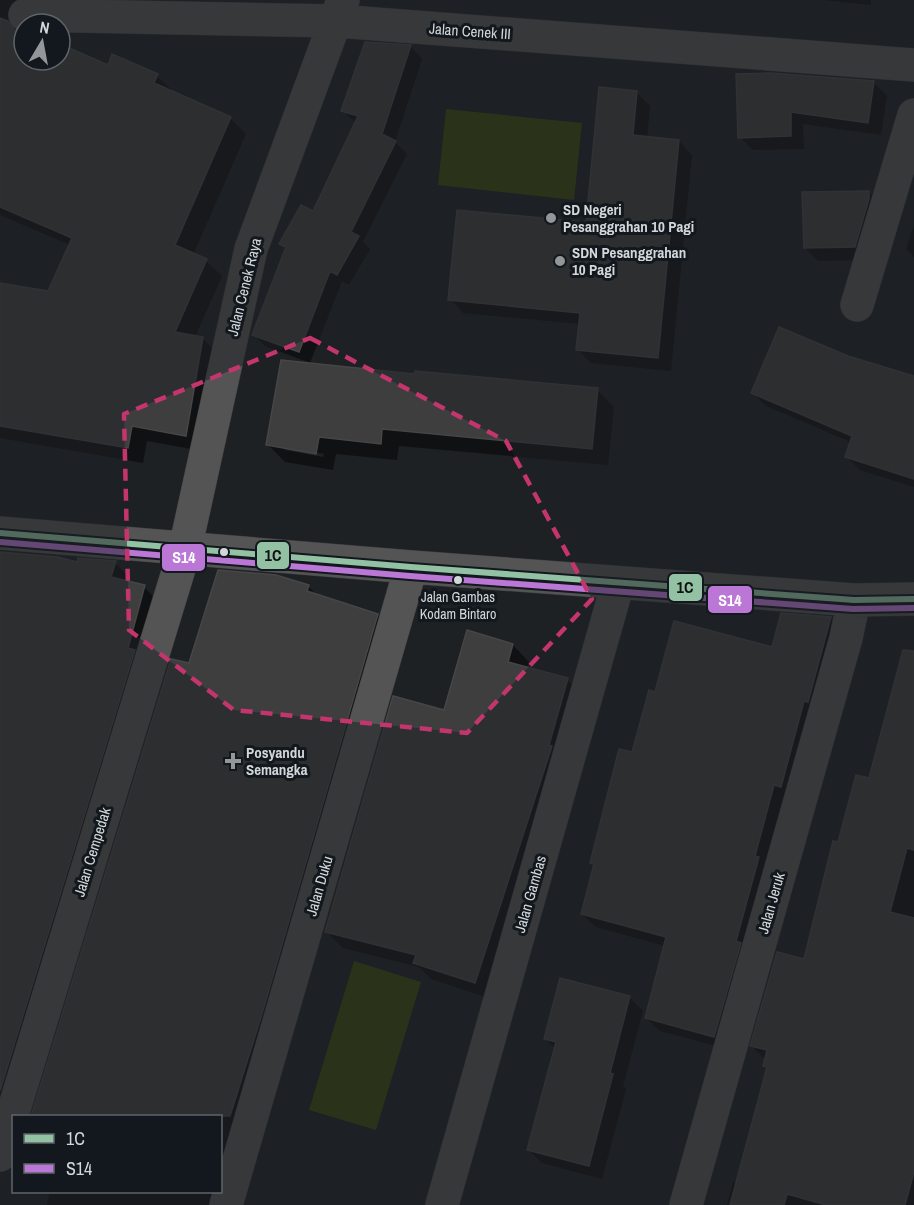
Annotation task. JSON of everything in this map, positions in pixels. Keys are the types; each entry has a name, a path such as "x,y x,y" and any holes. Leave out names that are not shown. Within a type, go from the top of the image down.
{"street":[{"name":"Jalan Cenek III","path":"72,14 340,10 914,65"},
{"name":"Jalan Cenek Raya","path":"185,549 251,249 340,10"},
{"path":"856,305 914,115"},
{"path":"0,533 618,583 854,600 914,599"},
{"name":"Jalan Cempedak","path":"12,1115 185,549"},
{"name":"Jalan Duku","path":"226,1205 411,567"},
{"name":"Jalan Gambas","path":"442,1205 618,583"},
{"name":"Jalan Jeruk","path":"686,1205 843,650 854,600"},
{"name":"Jalan Cempedak","path":"0,1155 12,1116"}],"highlighted area":[{"path":"310,338 506,441 592,599 467,733 234,710 129,630 124,414"}],"green space":[{"path":"446,109 582,123 574,200 438,185"},
{"path":"354,961 421,982 376,1130 309,1110"}],"building":[{"path":"0,18 8,21 12,27 12,72 72,72 72,49 108,65 112,54 158,74 154,83 231,117 175,245 207,259 175,332 203,337 186,436 132,426 128,448 0,426 0,283 48,291 72,238 0,207"},
{"path":"365,42 411,45 382,134 396,141 351,232 359,236 337,275 330,271 299,352 252,335 286,247 279,244 301,205 313,211 358,116 341,111"},
{"path":"771,73 874,81 868,123 791,112 791,136 738,138 736,74"},
{"name":"SDN Pesanggrahan 10 Pagi","path":"599,87 637,91 633,135 679,140 658,358 576,350 580,313 448,300 457,210 586,222"},
{"path":"869,191 869,199 855,247 804,248 802,192"},
{"path":"779,327 848,356 914,376 914,479 845,457 852,436 751,393"},
{"path":"281,360 414,374 415,371 598,388 592,449 382,429 381,444 319,437 316,454 266,445"},
{"path":"0,552 58,557 77,562 78,558 116,561 111,577 145,585 128,648 135,650 0,1091"},
{"path":"218,570 276,575 309,585 307,591 378,614 262,1014 230,1116 31,1115 171,659 189,663"},
{"path":"781,613 831,617 808,702 804,701 781,787 774,785 755,856 759,857 736,941 741,943 714,1037 645,1018 666,937 581,914 594,864 590,863 619,749 632,752 649,690 655,692 674,621 772,647"},
{"path":"467,630 513,644 508,662 568,678 549,745 552,746 475,983 413,963 416,955 325,932 393,696 444,710"},
{"path":"903,650 914,651 914,850 907,848 890,912 914,918 914,1172 905,1205 826,1205 787,1194 784,1205 730,1205 767,1067 763,1066 767,1050 750,1046 777,952 804,959 833,841 838,842 856,775 869,778"},
{"path":"560,978 630,996 589,1166 527,1150 556,1042 544,1039"}],"transit line":[{"name":"1C","path":"0,533 854,600 914,599"},
{"name":"S14","path":"0,542 853,609 914,608"}],"place":[{"name":"SD Negeri Pesanggrahan 10 Pagi","path":"551,218"},
{"name":"SDN Pesanggrahan 10 Pagi","path":"560,261"},
{"name":"Jalan Gambas Kodam Bintaro","path":"458,580"},
{"name":"Posyandu Semangka","path":"233,761"}]}
